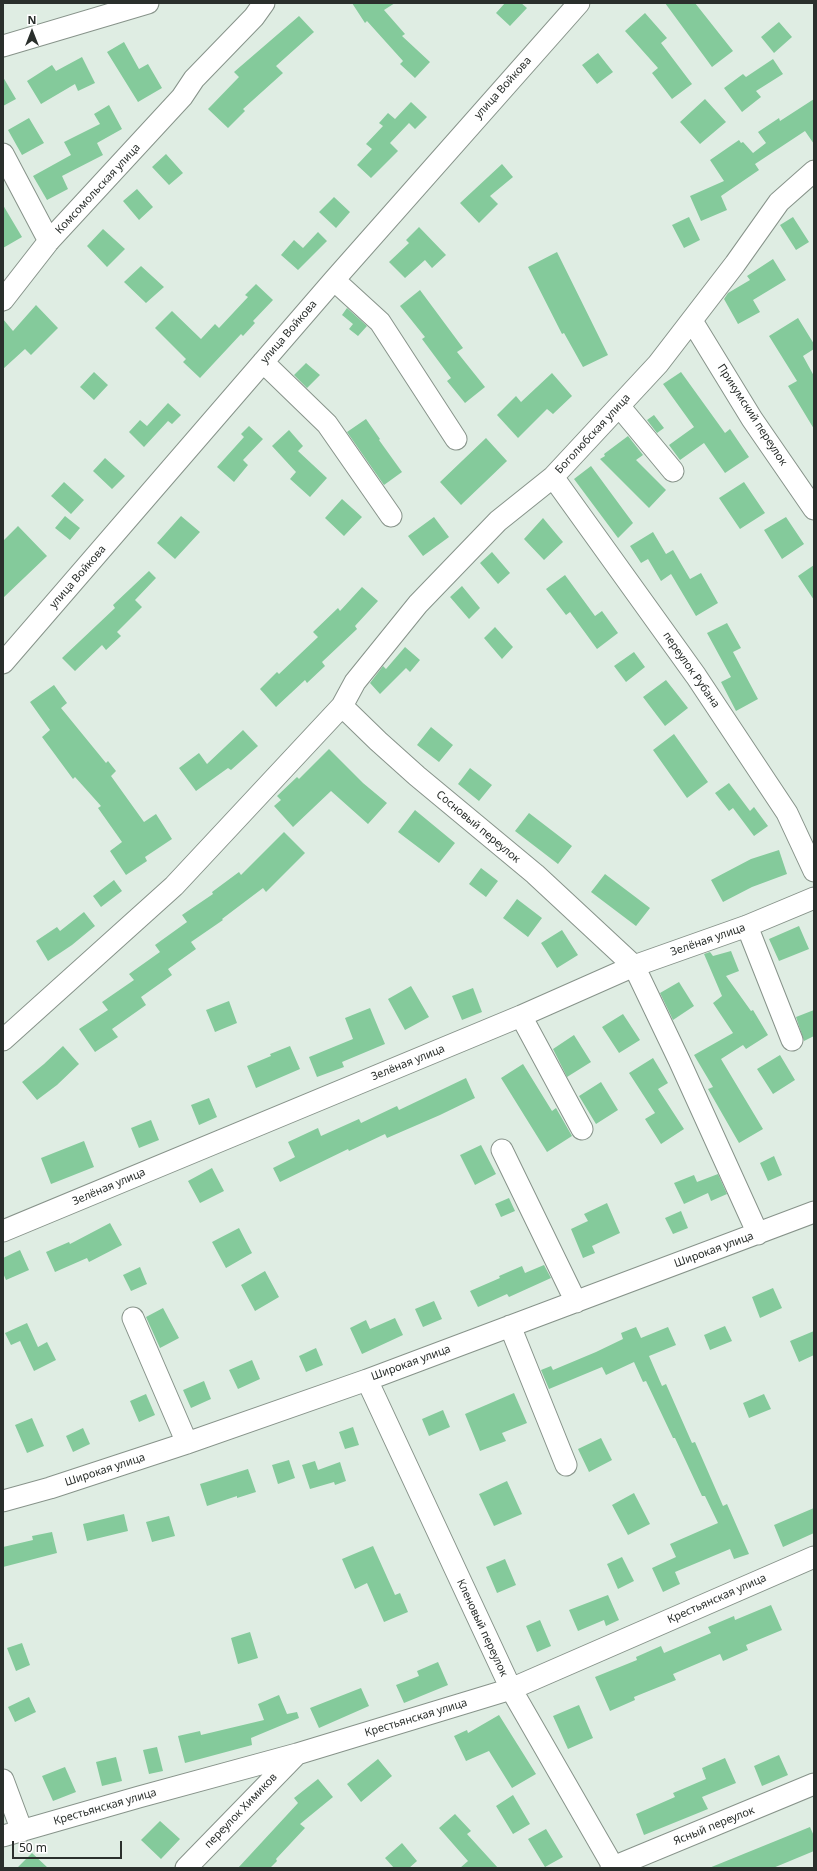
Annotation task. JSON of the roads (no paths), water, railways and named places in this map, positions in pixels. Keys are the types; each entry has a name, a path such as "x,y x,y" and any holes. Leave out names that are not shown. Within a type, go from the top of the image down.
{"street":[{"name":"Комсомольская улица","path":"3,300 49,241 182,97 194,79 254,17 264,3"},
{"name":"улица Войкова","path":"3,663 334,280 579,3"},
{"path":"3,46 145,4"},
{"path":"3,154 49,241"},
{"name":"Боголюбская улица","path":"342,706 355,682 418,604 498,521 553,477 658,364 692,321 779,202 814,171"},
{"path":"334,280 380,322 456,439"},
{"name":"Прикумский переулок","path":"692,321 752,419 814,508"},
{"path":"263,362 327,424 391,516"},
{"path":"619,406 673,471"},
{"name":"переулок Рубана","path":"553,477 696,676 782,806 814,871"},
{"path":"3,1040 174,886 342,706"},
{"name":"Сосновый переулок","path":"342,706 378,741 535,874 634,966"},
{"name":"Зелёная улица","path":"3,1231 521,1016 634,966 747,926 814,898"},
{"path":"747,926 792,1040"},
{"path":"634,966 680,1060 758,1234"},
{"path":"521,1016 582,1129"},
{"path":"502,1150 576,1302"},
{"name":"Широкая улица","path":"3,1501 50,1488 187,1443 367,1380 814,1212"},
{"path":"133,1318 187,1443"},
{"path":"510,1326 566,1465"},
{"name":"Кленовый переулок","path":"367,1380 511,1689 613,1868"},
{"name":"Крестьянская улица","path":"12,1834 139,1797 297,1754 511,1689 814,1557"},
{"name":"переулок Химиков","path":"186,1868 297,1754"},
{"path":"3,1780 12,1834"},
{"name":"Ясный переулок","path":"613,1868 814,1784"}]}
